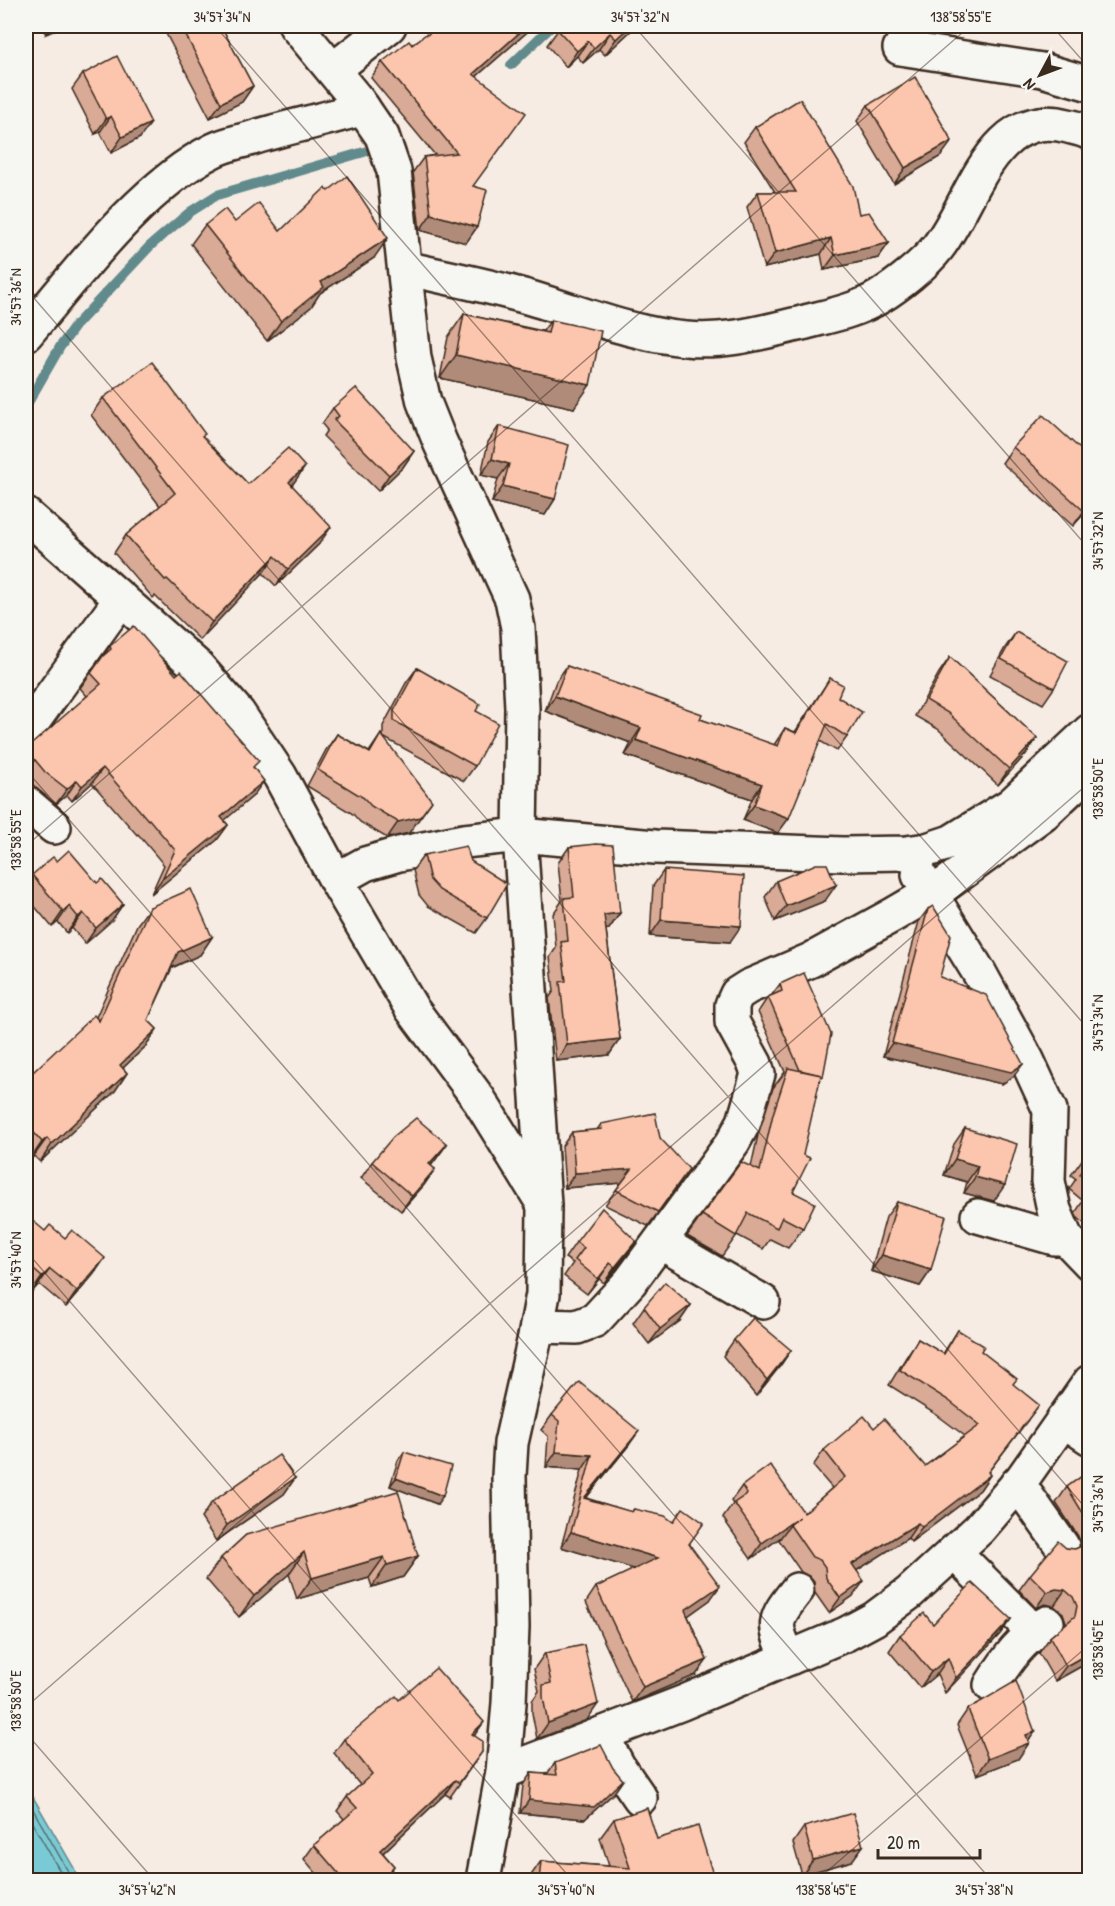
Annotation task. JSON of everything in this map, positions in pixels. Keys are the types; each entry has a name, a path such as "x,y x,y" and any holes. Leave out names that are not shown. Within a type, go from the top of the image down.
{"street":[{"path":"296,26 363,108 382,136 394,171 414,358 424,402 512,599 518,628 522,708 520,835 544,1205 543,1294 511,1443 509,1476 512,1627 509,1703 503,1772 483,1881"},
{"path":"333,70 389,26"},
{"path":"914,26 900,48 1042,70 1089,84"},
{"path":"26,334 110,236 154,192 178,173 215,149 363,108"},
{"path":"405,268 518,294 644,333 687,339 739,338 836,315 878,297 904,278 936,249 951,228 991,156 1010,136 1035,123 1053,122 1089,133"},
{"path":"26,515 198,667 238,713 280,776 336,880 412,1009 478,1098 544,1205"},
{"path":"26,731 121,599"},
{"path":"336,880 365,864 399,854 464,841 520,835 655,847 843,854 906,853 927,850 951,842 1011,805 1089,731"},
{"path":"537,1326 577,1327 595,1320 630,1282 733,1142 744,1122 758,1074 732,1022 732,1005 737,994 811,960 930,893 1029,825 1089,770"},
{"path":"26,803 54,827"},
{"path":"906,853 980,974 1027,1060 1050,1110 1048,1181 1054,1210 1066,1238 1089,1263"},
{"path":"978,1216 1054,1238 1066,1238"},
{"path":"660,1242 763,1302"},
{"path":"503,1772 682,1703 846,1634 874,1619 909,1593 979,1529 1046,1446 1089,1382"},
{"path":"1062,1420 1089,1438"},
{"path":"1017,1484 1062,1546"},
{"path":"954,1552 1040,1628 1012,1652 991,1685"},
{"path":"789,1658 777,1635 778,1620 784,1606 797,1590"},
{"path":"600,1734 640,1798"}],"water":[{"path":"26,1785 74,1868 79,1880 26,1880"}],"building":[{"path":"181,26 221,26 253,86 221,103"},
{"path":"438,26 527,26 473,74 526,113 473,186 487,190 477,227 431,214 424,157 457,153 382,62 409,41 412,45"},
{"path":"562,26 630,26 616,39 610,33 594,48 588,41 577,51 558,30"},
{"path":"117,56 151,123 122,137 111,116 106,119 83,74"},
{"path":"915,77 952,141 905,168 868,105"},
{"path":"800,99 853,186 859,214 869,212 889,243 835,255 831,238 775,253 758,192 796,192 755,127"},
{"path":"347,176 388,238 321,282 324,287 281,321 205,225 225,209 235,222 259,203 280,231 325,188 328,191"},
{"path":"464,314 548,333 551,320 601,331 590,385 456,355"},
{"path":"152,362 205,434 202,436 248,484 288,448 305,467 289,482 331,527 288,569 275,556 212,622 167,579 165,580 126,535 175,493 103,398"},
{"path":"356,388 414,451 389,475 334,420 339,416 333,408"},
{"path":"1043,415 1089,457 1089,504 1084,511 1013,447"},
{"path":"499,426 569,445 555,499 503,486 509,464 492,459"},
{"path":"134,626 176,675 181,671 259,761 253,767 264,781 221,817 228,825 162,879 175,850 103,768 82,786 77,780 67,789 45,772 26,749 101,684 91,673 111,649 110,646"},
{"path":"1016,632 1068,661 1054,688 1001,659"},
{"path":"950,657 1037,738 1009,769 948,713 926,700"},
{"path":"567,666 702,714 700,719 778,746 785,728 796,733 830,678 843,685 838,697 862,712 847,737 827,724 789,818 754,805 762,784 636,740 641,728 555,696"},
{"path":"417,668 480,704 476,711 498,723 475,766 394,721 394,711"},
{"path":"337,734 370,753 381,734 432,801 420,817 398,822 318,770"},
{"path":"613,845 620,913 604,915 620,1039 567,1045 560,982 566,981 561,942 568,941 564,898 574,897 569,847"},
{"path":"466,846 471,861 507,884 487,918 439,890 430,880 424,855"},
{"path":"69,850 97,883 102,879 123,904 96,928 83,913 78,917 69,906 63,911 32,875 53,857 57,861"},
{"path":"816,864 827,864 836,885 786,906 776,881"},
{"path":"664,870 744,876 741,926 661,920"},
{"path":"191,889 212,937 178,952 148,1020 157,1029 120,1065 127,1073 52,1144 47,1138 42,1142 30,1128 27,1132 26,1130 26,1075 30,1071 32,1073 94,1015 99,1021 150,907"},
{"path":"933,906 951,935 940,977 986,995 1023,1064 1011,1072 892,1043 928,909"},
{"path":"804,973 831,1034 823,1077 800,1070 768,997 782,991 780,984"},
{"path":"788,1068 821,1075 803,1155 810,1158 793,1192 815,1203 803,1228 782,1217 777,1228 748,1213 736,1236 702,1215 741,1162 760,1171 773,1114"},
{"path":"655,1113 660,1138 689,1169 658,1212 616,1190 632,1169 575,1173 572,1132 602,1129 601,1124"},
{"path":"416,1118 447,1144 429,1164 435,1169 412,1196 372,1162 393,1137"},
{"path":"965,1128 1017,1144 1005,1185 975,1177 978,1166 955,1159"},
{"path":"1089,1150 1089,1182 1080,1174 1088,1165 1082,1159"},
{"path":"897,1202 946,1216 931,1270 882,1255"},
{"path":"602,1208 636,1241 615,1267 610,1263 598,1279 575,1260 584,1248 576,1242"},
{"path":"33,1221 45,1231 50,1225 65,1238 72,1230 105,1258 77,1291 50,1269 42,1277 26,1263 26,1230"},
{"path":"665,1282 691,1305 660,1329 644,1307"},
{"path":"753,1318 791,1350 767,1380 734,1340"},
{"path":"958,1330 984,1346 981,1351 1017,1379 1013,1384 1039,1405 988,1472 990,1475 922,1527 918,1523 852,1564 864,1581 840,1598 826,1578 825,1567 820,1560 812,1557 790,1525 799,1517 762,1543 734,1503 747,1494 742,1486 770,1465 804,1513 845,1477 824,1450 864,1416 874,1428 884,1419 925,1466 980,1425 948,1400 900,1370 918,1339 944,1354"},
{"path":"579,1382 639,1431 584,1498 632,1512 634,1509 665,1516 673,1522 683,1508 704,1523 689,1544 720,1586 685,1610 707,1660 643,1687 596,1587 658,1558 571,1532 592,1455 556,1452 559,1421 552,1415"},
{"path":"404,1452 451,1466 443,1496 396,1478"},
{"path":"279,1455 295,1478 227,1525 212,1502"},
{"path":"1089,1471 1089,1523 1067,1487"},
{"path":"398,1491 418,1556 387,1565 384,1557 312,1578 304,1552 254,1596 221,1558 246,1535"},
{"path":"1089,1538 1089,1653 1066,1666 1050,1637 1075,1616 1077,1606 1073,1597 1065,1590 1056,1589 1047,1592 1030,1575 1058,1541 1066,1548 1075,1549 1084,1545"},
{"path":"972,1583 1011,1619 956,1678 948,1658 931,1672 900,1635 924,1613 933,1624"},
{"path":"584,1645 598,1704 548,1723 543,1685 551,1683 545,1653"},
{"path":"436,1668 484,1722 472,1734 482,1741 482,1752 459,1783 455,1780 380,1850 394,1866 387,1873 393,1881 345,1881 314,1845 357,1808 347,1797 372,1774 344,1739 396,1696 399,1700"},
{"path":"1016,1681 1035,1732 1026,1735 1029,1743 988,1759 968,1709"},
{"path":"601,1745 613,1768 623,1780 594,1807 529,1800 531,1773 557,1775 555,1763"},
{"path":"647,1808 657,1839 698,1826 715,1881 539,1881 541,1861 630,1868 614,1819"},
{"path":"853,1813 863,1846 813,1860 804,1827"}],"waterway":[{"path":"511,65 552,26"},
{"path":"26,406 60,347 76,325 150,246 190,212 217,195 364,152"}]}
